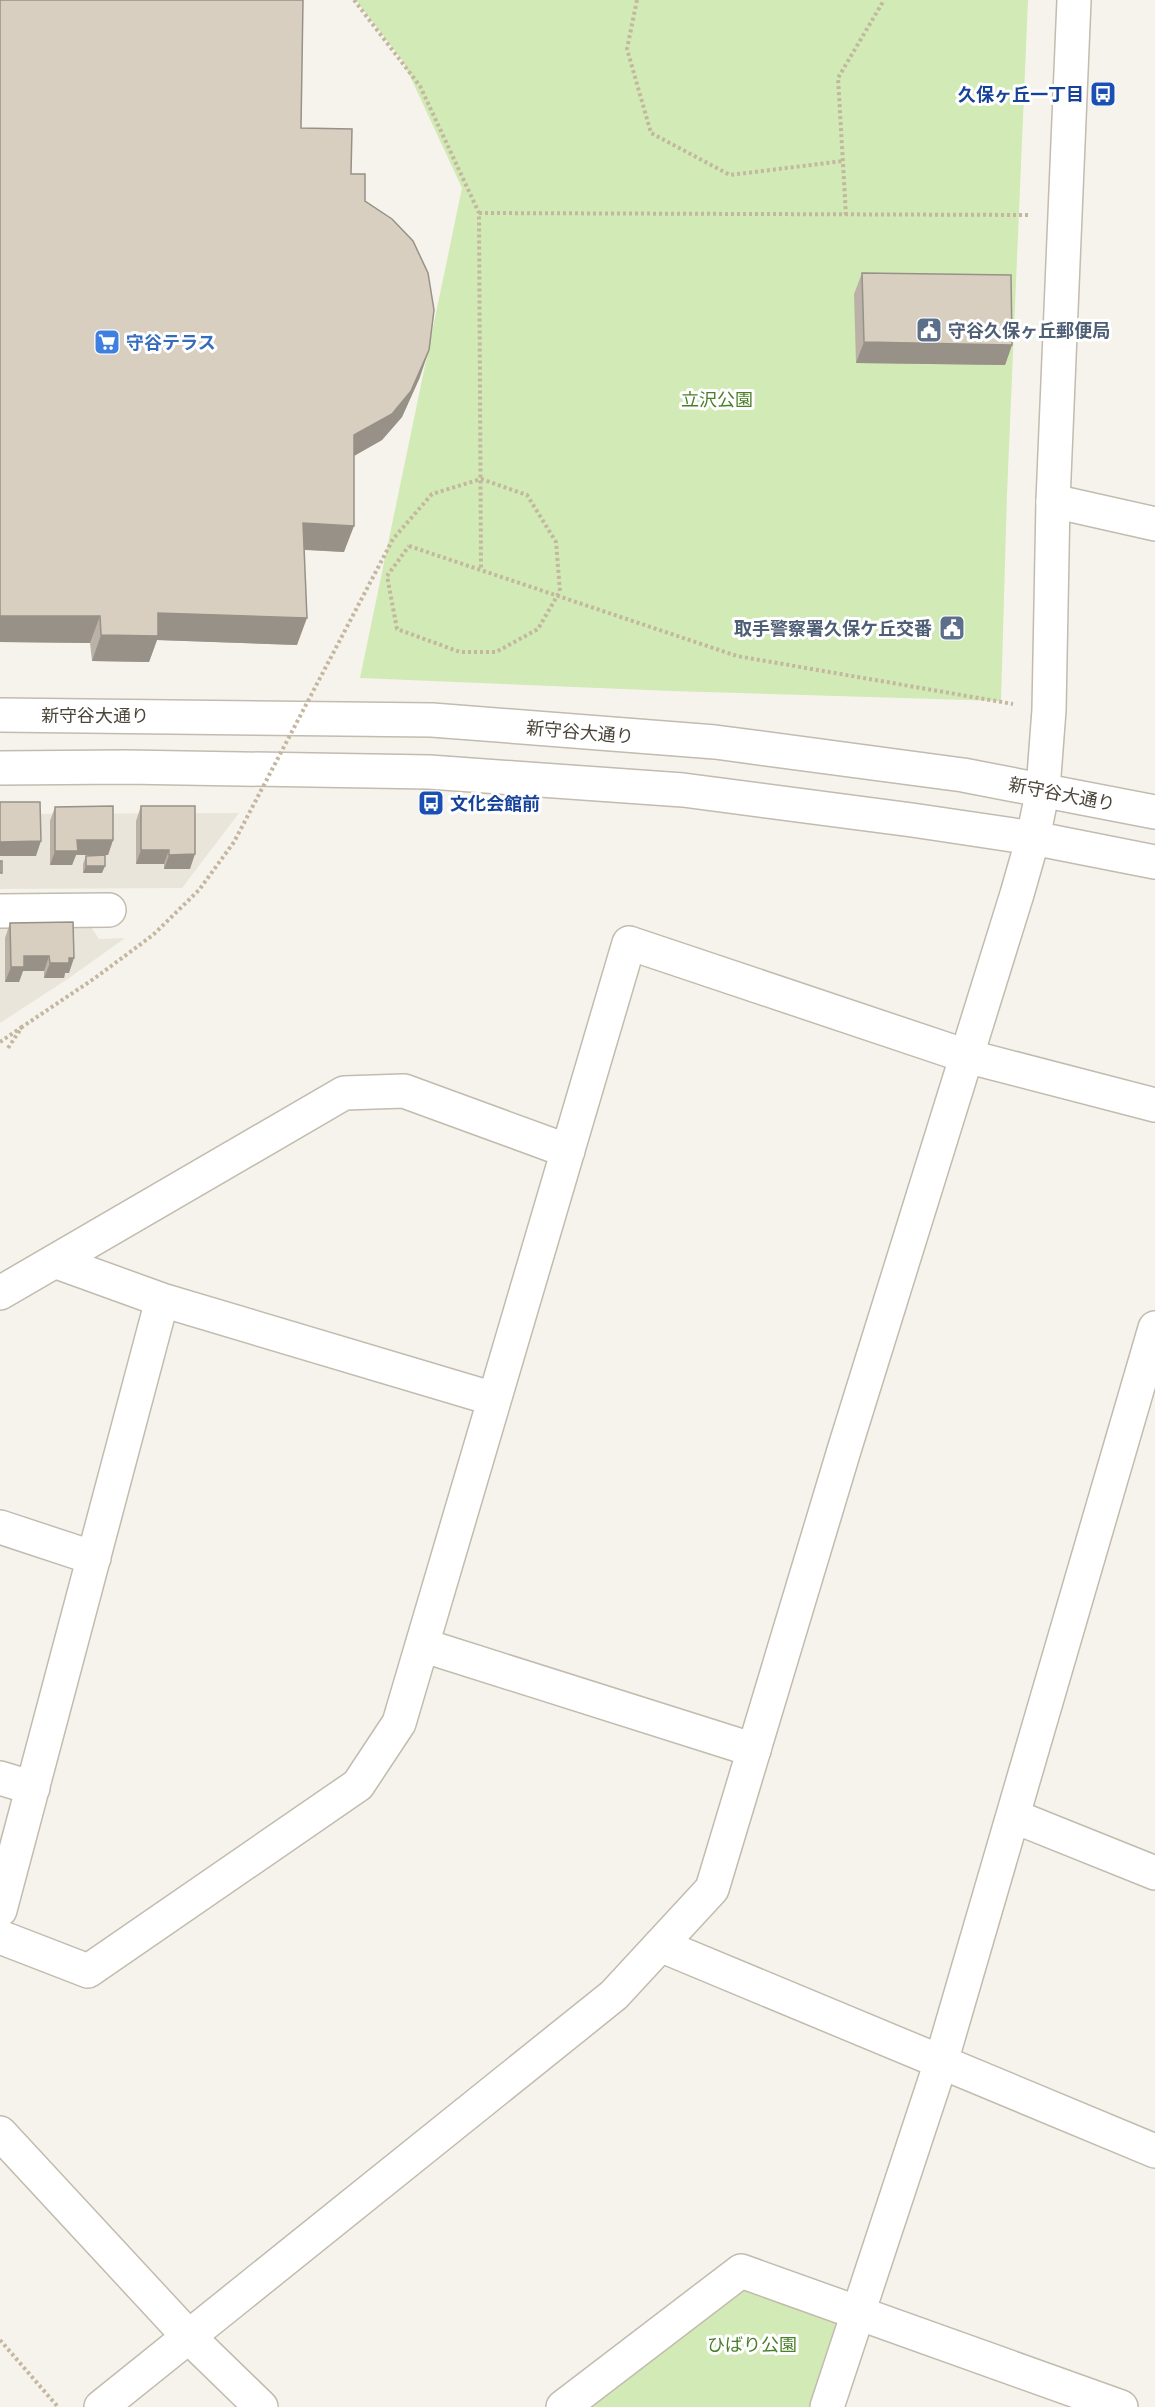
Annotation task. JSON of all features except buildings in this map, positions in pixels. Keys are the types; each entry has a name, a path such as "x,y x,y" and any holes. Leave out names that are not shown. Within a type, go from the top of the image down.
{"street":[{"path":"101,2407 190,2338 614,1995 712,1889 1033,838 1043,789 1049,710 1053,501 1074,0"},
{"path":"1053,501 1155,524"},
{"name":"新守谷大通り","path":"0,715 432,720 715,742 952,773 1155,812"},
{"path":"0,768 126,767 441,773 683,790 912,819 1033,838 1155,862"},
{"path":"0,911 109,910"},
{"path":"0,1937 88,1971 357,1785 399,1723 629,943 966,1056 1155,1105"},
{"path":"0,1293 57,1262 344,1093 404,1091 568,1151"},
{"path":"57,1262 162,1300 494,1399"},
{"path":"0,1910 162,1300"},
{"path":"827,2407 941,2062 1155,1328"},
{"path":"0,1527 94,1558"},
{"path":"422,1645 754,1750"},
{"path":"0,1778 33,1788"},
{"path":"1013,1816 1155,1873"},
{"path":"660,1945 1155,2151"},
{"path":"0,2133 190,2338 261,2407"},
{"path":"563,2407 741,2271 858,2313 1054,2396 1121,2407"}],"path":[{"path":"354,0 420,86 479,213 481,570"},
{"path":"637,0 627,49 651,133 730,175 843,161"},
{"path":"846,215 838,78 884,0"},
{"path":"479,213 1064,215"},
{"path":"0,1042 95,978 153,935 199,890 234,842 393,539 432,494 481,479 527,495 556,542 560,591 538,629 496,652 460,652 398,629 387,576 409,546 481,570 736,656 1017,705"},
{"path":"8,1048 21,1027"},
{"path":"0,2340 58,2407"}],"shaded area":[{"path":"239,813 182,888 0,889 0,814"},
{"path":"0,926 91,927 99,939 125,938 0,1023"}],"green space":[{"name":"立沢公園","path":"356,0 1028,0 1007,494 1001,701 671,691 360,678 462,188 403,61"},
{"name":"ひばり公園","path":"741,2271 858,2313 827,2407 563,2407"}],"place":[{"name":"久保ヶ丘一丁目","path":"1103,94"},
{"name":"守谷久保ヶ丘郵便局","path":"929,330"},
{"name":"守谷テラス","path":"107,342"},
{"name":"取手警察署久保ケ丘交番","path":"952,628"},
{"name":"文化会館前","path":"431,803"}]}
